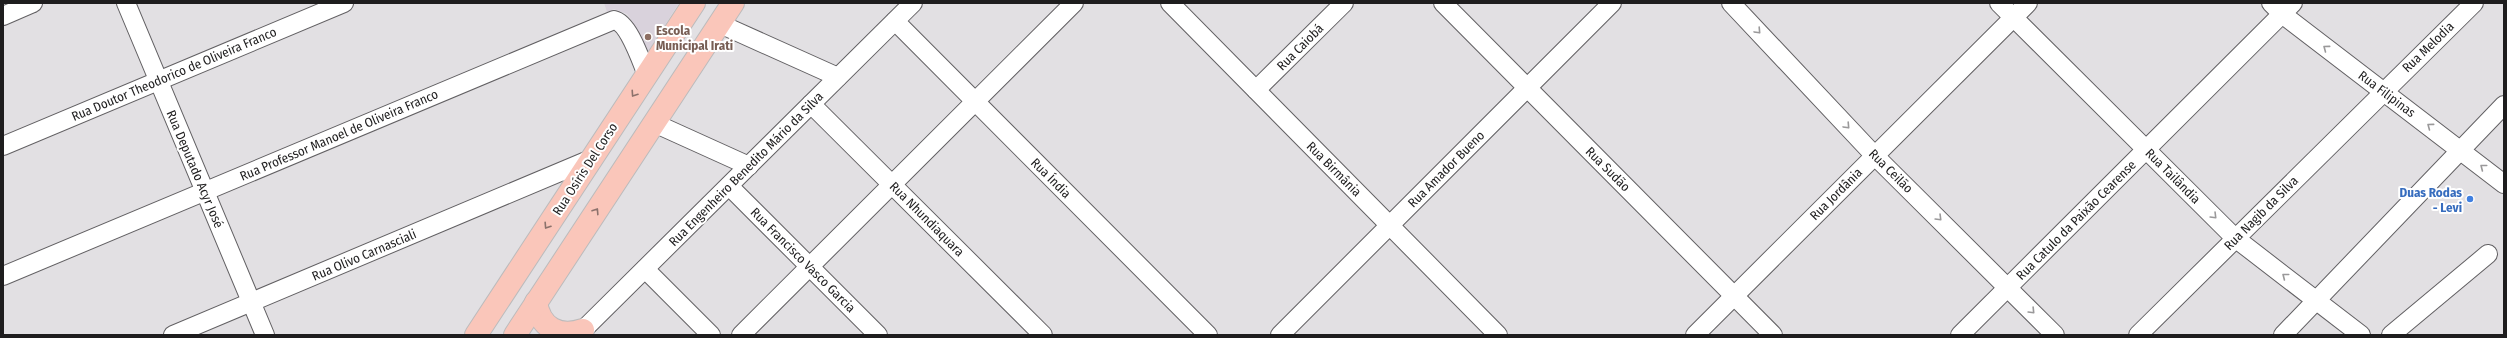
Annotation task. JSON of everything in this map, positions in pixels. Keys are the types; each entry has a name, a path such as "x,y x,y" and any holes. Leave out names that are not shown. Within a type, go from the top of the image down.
{"main road":[{"name":"Rua Osíris Del Corso","path":"476,335 564,181 591,159 694,3"},
{"path":"515,335 733,3"},
{"path":"672,36 672,45 676,52 682,57 690,59 698,56"},
{"path":"647,75 654,71 662,70 670,74 676,80 677,89"},
{"path":"536,302 540,318 551,330 562,334 581,332"}],"street":[{"path":"3,16 33,3"},
{"name":"Rua Deputado Acyr José","path":"126,3 264,335"},
{"name":"Rua Doutor Theodorico de Oliveira Franco","path":"3,146 344,3"},
{"name":"Rua Engenheiro Benedito Mário da Silva","path":"581,332 913,3"},
{"path":"741,335 1074,3"},
{"name":"Rua Birmânia","path":"1170,3 1498,335"},
{"name":"Rua Caiobá","path":"1256,90 1344,3"},
{"name":"Rua Sudão","path":"1443,3 1773,335"},
{"name":"Rua Amador Bueno","path":"1280,335 1612,3"},
{"name":"Rua Ceilão","path":"1731,3 1875,156 2055,335"},
{"name":"Rua Tailândia","path":"1999,3 2235,238 2361,335"},
{"name":"Rua Jordânia","path":"1695,335 2028,3"},
{"name":"Rua Melodia","path":"2383,91 2474,3"},
{"name":"Rua Filipinas","path":"2282,7 2383,91 2504,184"},
{"name":"Rua Catulo da Paixão Cearense","path":"1960,335 2146,149 2282,7"},
{"name":"Rua Professor Manoel de Oliveira Franco","path":"3,276 614,20 619,21 626,30 647,75"},
{"name":"Rua Índia","path":"895,21 1208,335"},
{"path":"720,24 838,77"},
{"name":"Rua Nagib da Silva","path":"2138,335 2383,91"},
{"name":"Rua Nhundiaquara","path":"812,104 1043,335"},
{"path":"2283,335 2504,105"},
{"path":"654,123 749,166"},
{"name":"Rua Olivo Carnasciali","path":"173,335 251,302 564,181"},
{"name":"Rua Francisco Vasco Garcia","path":"729,186 878,335"},
{"path":"2391,335 2488,254"},
{"path":"645,269 711,335"}],"shaded area":[{"name":"Escola Municipal Irati","path":"604,3 679,3 647,53 645,53 632,21 627,14 614,9 607,12"}],"place":[{"name":"Escola Municipal Irati","path":"648,37"},
{"name":"Duas Rodas - Levi","path":"2470,199"}]}
